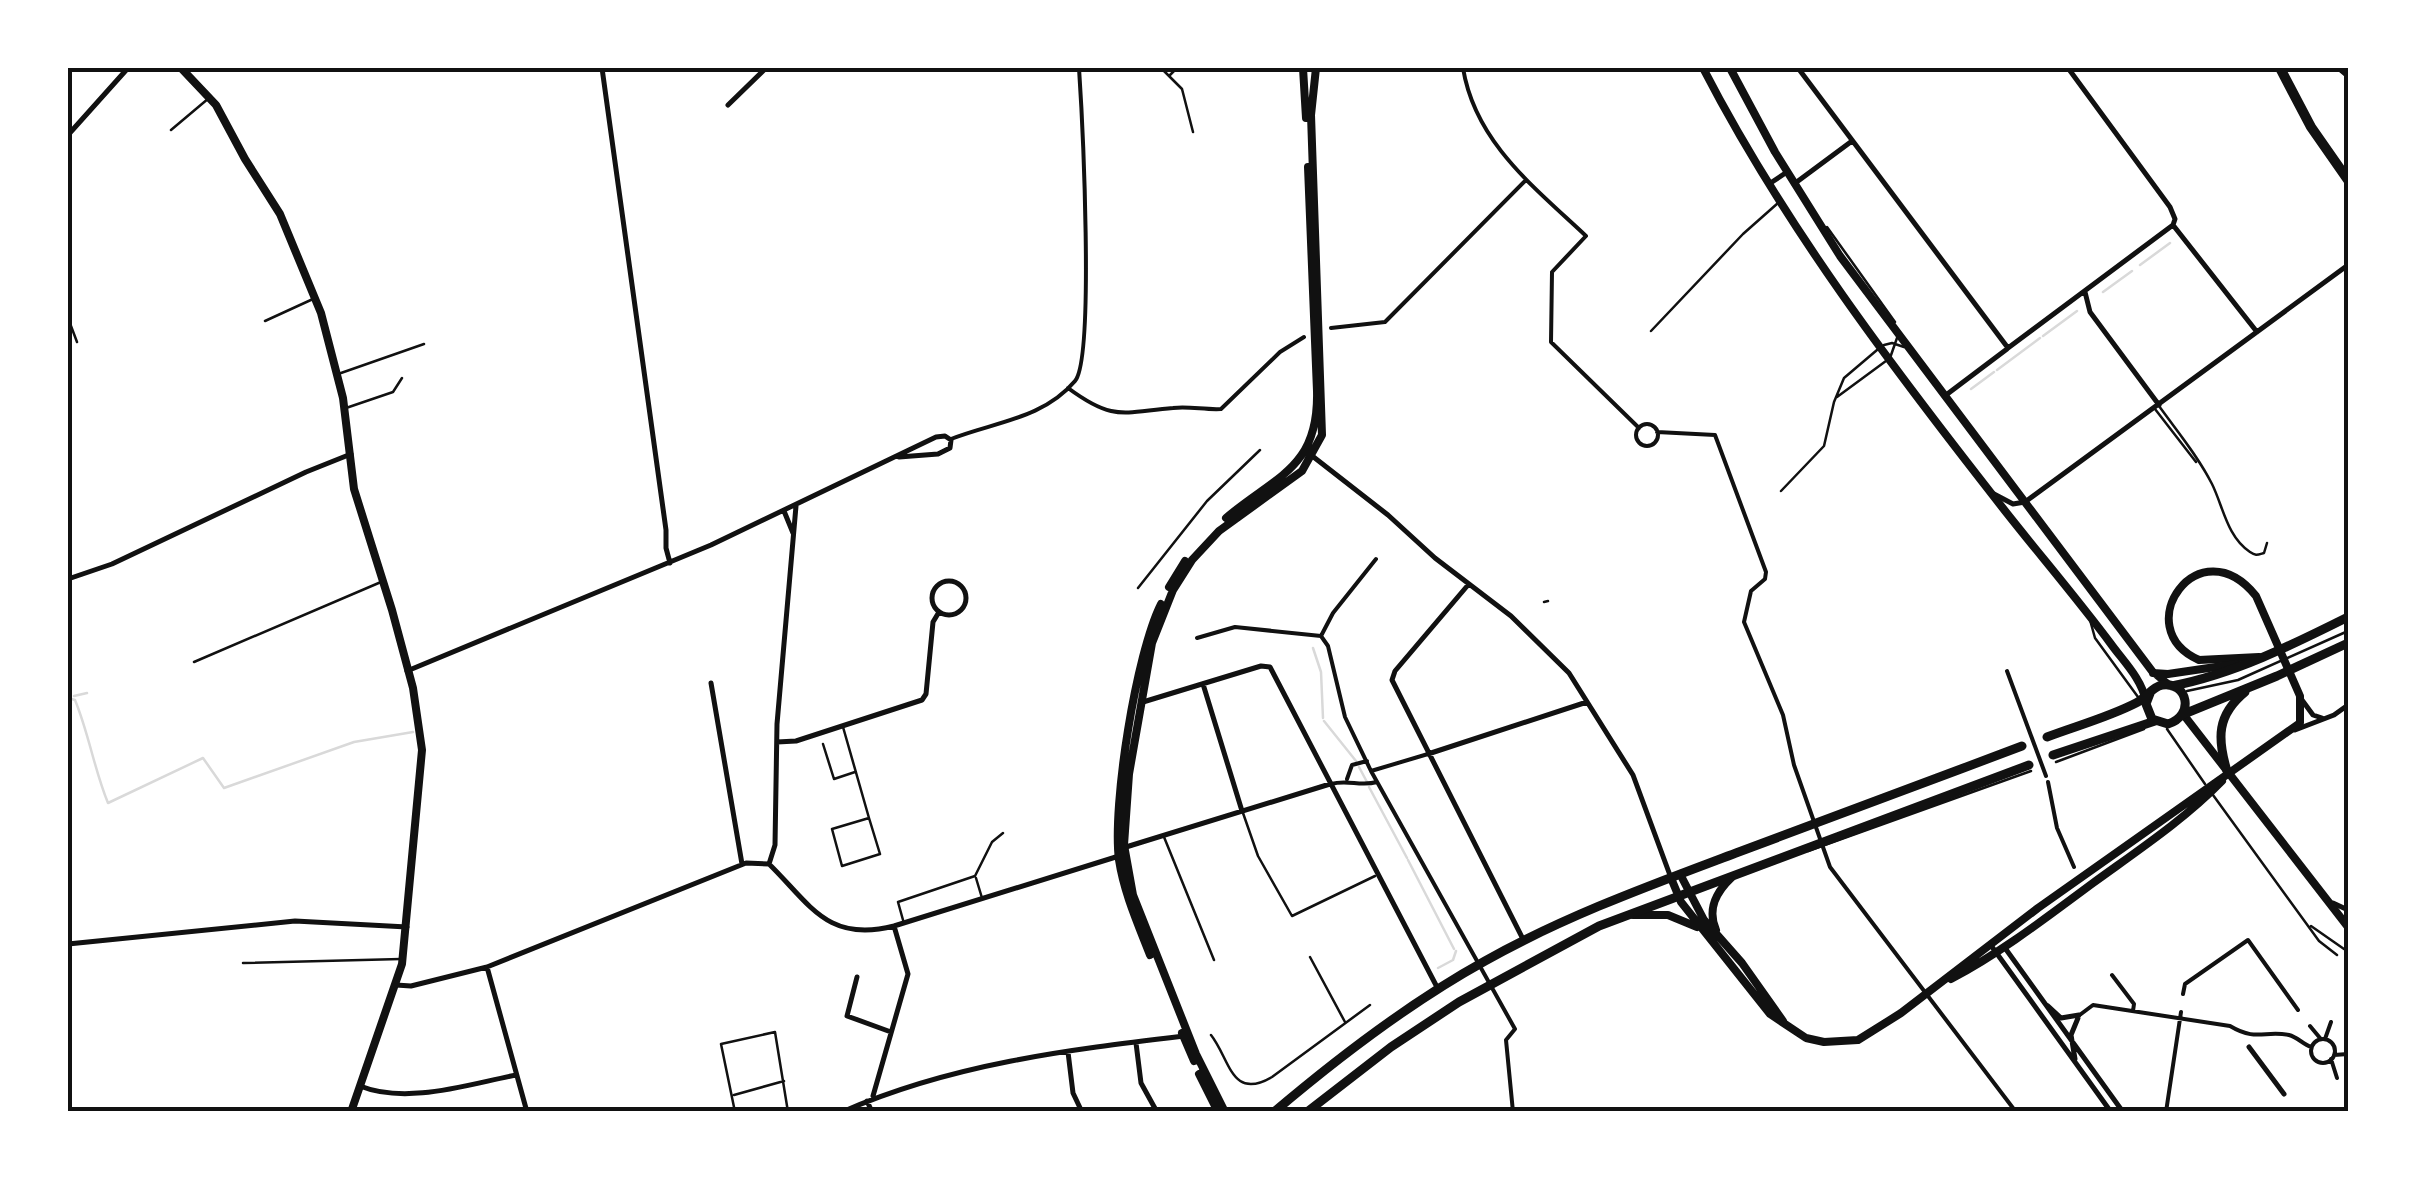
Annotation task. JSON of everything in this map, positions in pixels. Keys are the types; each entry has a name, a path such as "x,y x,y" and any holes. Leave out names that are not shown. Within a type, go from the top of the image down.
{"highway":[{"path":"2280,68 2311,127 2348,180"},
{"path":"2342,68 2348,73"}],"main road":[{"path":"2047,737 2264,656 2348,616"},
{"path":"2055,758 2162,723 2348,642"},
{"path":"2229,771 2220,746 2223,717 2254,684"},
{"path":"2174,687 2185,700 2184,714"},
{"path":"2146,700 2162,723"},
{"path":"1274,1112 1350,1050 1438,989 1524,941 1613,900 2022,746"},
{"path":"1307,1112 1391,1047 1458,1002 1508,972 1622,916 2030,768"}],"street":[{"path":"68,135 128,68"},
{"path":"181,68 210,97 280,214 316,298 344,409 354,489 419,715 422,750 403,959 351,1112"},
{"path":"602,68 670,563"},
{"path":"754,68 764,70"},
{"path":"407,672 670,563 936,437 951,439 1039,411 1068,388 1082,366 1086,332 1079,68"},
{"path":"1222,1112 1134,915 1121,852 1119,812 1147,639 1176,574 1201,542 1241,506 1287,474 1316,425 1304,68"},
{"path":"1121,852 1140,703 1158,622 1186,568 1225,526 1293,479 1313,457 1324,423 1311,115 1316,68"},
{"path":"1463,68 1471,103 1489,139 1586,236 1552,272 1551,342 1639,428"},
{"path":"1704,68 1812,254 1988,489 2089,614 2139,681 2146,700"},
{"path":"1730,68 1814,216 2153,673 2174,687"},
{"path":"1798,68 2008,348"},
{"path":"1946,394 2173,225 2170,207 2068,68"},
{"path":"728,106 764,70"},
{"path":"1779,202 1852,141"},
{"path":"1768,184 1788,172"},
{"path":"1331,328 1386,322 1526,180"},
{"path":"2173,225 2257,332"},
{"path":"1988,489 2014,504 2025,502 2348,265"},
{"path":"2086,290 2089,310 2157,407"},
{"path":"1068,388 1096,405 1122,414 1179,407 1219,410 1280,352 1304,338"},
{"path":"1639,428 1648,424 1657,432 1715,434 1766,572 1752,590 1744,622 1784,715 1804,798 1830,867 2016,1112"},
{"path":"1639,428 1637,438 1644,446 1654,443 1657,432"},
{"path":"898,456 941,453 950,448 951,439"},
{"path":"1308,443 1313,457 1526,629 1569,674 1637,782 1682,894 1701,929 1762,1006 1786,1025 1817,1041 1858,1040 1938,986 2001,950 2229,771 2294,730 2348,706"},
{"path":"68,579 112,564 351,454"},
{"path":"769,864 775,850 777,742 796,506"},
{"path":"784,511 794,536"},
{"path":"1320,636 1376,558"},
{"path":"2264,656 2214,662 2192,657 2172,634 2172,598 2182,585 2208,571 2233,576 2246,584 2266,617 2312,715 2326,718"},
{"path":"945,581 960,584 966,594 963,608 952,615 938,612 932,602 935,588 945,581"},
{"path":"1468,584 1393,674 1392,682 1524,941"},
{"path":"777,742 796,741 924,698 933,622 938,612"},
{"path":"1197,638 1235,627 1320,636 1328,646 1345,717 1371,772 1515,1030 1506,1040 1513,1112"},
{"path":"2153,673 2246,663"},
{"path":"1140,703 1261,666 1270,667 1438,989"},
{"path":"2007,671 2047,779 2054,818 2074,867"},
{"path":"711,683 742,864"},
{"path":"1203,684 1242,811"},
{"path":"2294,730 2302,718 2298,691"},
{"path":"1371,772 1588,702"},
{"path":"2184,714 2348,927"},
{"path":"1347,779 1352,765 1366,761"},
{"path":"396,985 411,986 487,967 742,864 769,864 813,912 836,926 862,931 904,923 1347,779 1364,786 1377,782"},
{"path":"1938,986 1998,938 2197,799"},
{"path":"1720,939 1712,921 1712,907 1720,890 1739,872"},
{"path":"2319,892 2348,910"},
{"path":"1682,894 1742,963 1786,1025"},
{"path":"1622,916 1664,914 1701,929"},
{"path":"68,944 295,921 406,928"},
{"path":"872,1112 870,1099 908,974 894,926"},
{"path":"1998,938 2001,950 2111,1112"},
{"path":"2183,994 2185,984 2248,940 2298,1010"},
{"path":"1990,944 2001,950 2058,1016 2080,1015"},
{"path":"487,967 526,1112"},
{"path":"2112,975 2134,1004 2133,1011"},
{"path":"2024,976 2123,1112"},
{"path":"857,977 847,1016 892,1032"},
{"path":"2079,1068 2071,1041 2072,1026 2093,1004 2180,1015 2230,1026 2242,1034 2290,1035 2312,1047 2316,1061 2348,1054"},
{"path":"2166,1112 2180,1015"},
{"path":"2312,1047 2323,1039 2331,1022"},
{"path":"2310,1026 2334,1046 2332,1069 2337,1078"},
{"path":"842,1112 967,1068 1186,1036"},
{"path":"1136,1042 1140,1082 1157,1112"},
{"path":"2249,1048 2284,1094"},
{"path":"1068,1052 1073,1093 1082,1112"},
{"path":"360,1086 377,1092 421,1092 516,1075"}],"lane":[{"path":"1161,68 1182,90 1193,132"},
{"path":"1169,76 1177,68"},
{"path":"171,130 210,97"},
{"path":"1651,331 1779,202"},
{"path":"264,321 316,298"},
{"path":"68,318 77,342"},
{"path":"1836,398 1890,358 1898,331"},
{"path":"336,374 424,344"},
{"path":"1781,492 1824,446 1846,375 1882,346 1896,344 1914,353"},
{"path":"344,409 393,392 402,378"},
{"path":"2157,407 2200,466 2240,543 2259,555 2264,553 2266,543"},
{"path":"1138,588 1207,501 1260,450"},
{"path":"194,662 383,581"},
{"path":"2174,687 2200,690 2238,680 2348,631"},
{"path":"2162,723 2319,941 2337,955"},
{"path":"843,726 870,818 880,854 842,866 832,829 870,818"},
{"path":"824,744 834,779 856,772"},
{"path":"1242,811 1256,854 1292,916 1378,875"},
{"path":"982,898 975,876 992,842 1003,833"},
{"path":"1164,836 1214,960"},
{"path":"904,923 898,902 975,876"},
{"path":"2309,925 2344,949"},
{"path":"1310,957 1345,1024"},
{"path":"244,963 403,959"},
{"path":"1210,1035 1234,1076 1251,1086 1268,1079 1370,1005"},
{"path":"735,1112 721,1044 775,1032 788,1112"},
{"path":"732,1095 784,1081"}],"waterway":[{"path":"2140,265 2170,243"},
{"path":"2103,292 2132,271"},
{"path":"2043,336 2077,311"},
{"path":"1997,370 2040,338"},
{"path":"1971,389 1994,372"},
{"path":"1313,648 1321,672 1323,718"},
{"path":"74,696 87,693"},
{"path":"68,698 75,700 108,803 203,758 224,788 354,742 413,732"},
{"path":"1324,721 1356,761"},
{"path":"1359,767 1367,782"},
{"path":"1369,787 1407,858"},
{"path":"1408,860 1454,949"},
{"path":"1438,968 1453,960 1456,951"}]}
